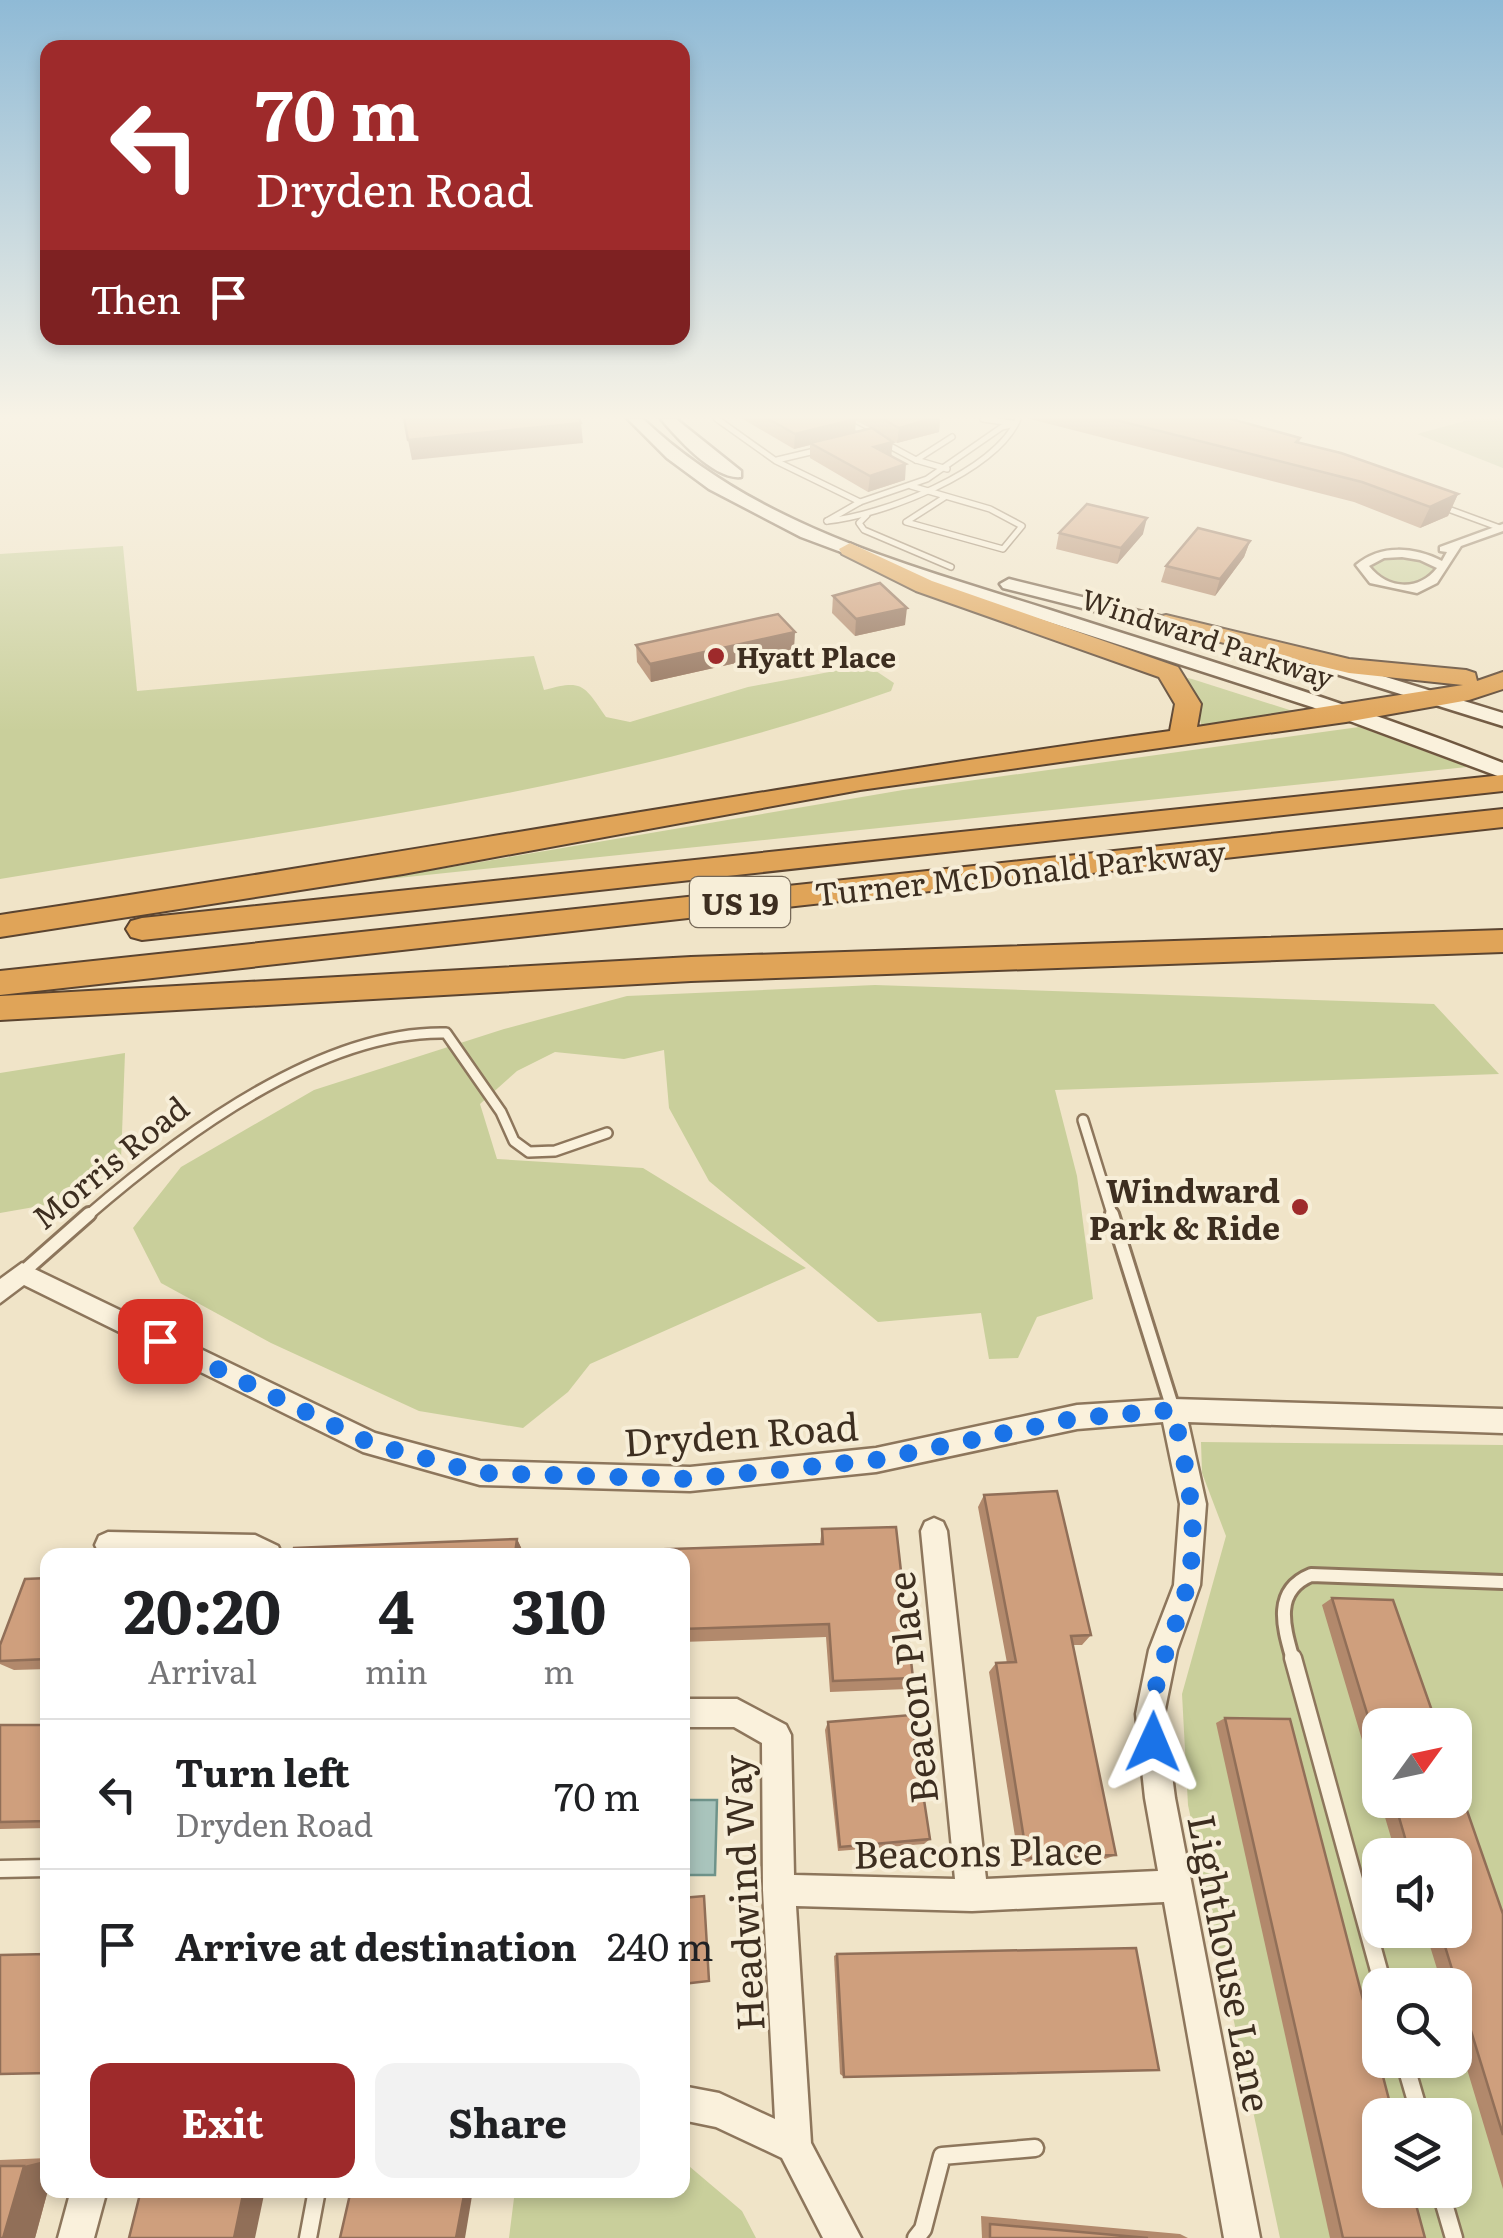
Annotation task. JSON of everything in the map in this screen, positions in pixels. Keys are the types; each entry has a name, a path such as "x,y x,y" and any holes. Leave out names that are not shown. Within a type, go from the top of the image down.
{"highway":[{"path":"850,548 875,566 924,586 1168,672 1188,704 1188,729 1182,737"},
{"path":"1166,622 1380,671 1503,679"},
{"path":"0,926 404,864 860,782 1346,714 1439,698 1503,679"},
{"name":"Turner McDonald Parkway","path":"0,944 1503,783"},
{"name":"Turner McDonald Parkway","path":"0,983 1492,819"},
{"path":"0,1008 614,972 1503,941"}],"main road":[{"name":"Windward Parkway","path":"818,523 850,548 1346,714 1503,771"},
{"name":"Windward Parkway","path":"820,523 951,567 1166,622 1439,698 1503,720"}],"street":[{"path":"1456,547 1437,582 1422,588 1386,584 1364,571 1366,560 1456,547 1502,528"},
{"path":"1405,553 1443,567"},
{"name":"Dryden Road","path":"22,1273 372,1444 480,1473 690,1479 876,1460 1077,1418 1173,1410 1503,1421"},
{"name":"Morris Road","path":"0,1294 22,1273"},
{"name":"Lighthouse Lane","path":"1173,1410 1193,1504 1187,1585 1163,1650 1150,1714 1242,2238"},
{"name":"Beacon Place","path":"934,1531 972,1895"},
{"path":"108,1545 255,1548"},
{"name":"Headwind Way","path":"690,1712 737,1713 776,1736 779,1890 794,2146"},
{"name":"Beacons Place","path":"779,1890 972,1895 1178,1886"},
{"path":"690,2105 719,2110 794,2146 844,2238"},
{"path":"76,2238 87,2198"}],"lane":[{"path":"860,523 864,530 951,567"},
{"path":"911,523 1003,549 1022,526 1018,523"},
{"name":"Morris Road","path":"22,1273 117,1188 232,1107 295,1074 414,1030 446,1032 501,1112 514,1141 529,1152 554,1150 607,1133"},
{"path":"1083,1120 1173,1410"},
{"path":"1379,1968 1285,1630 1282,1607 1286,1590 1296,1580 1311,1575 1503,1582"},
{"path":"0,1869 40,1868"},
{"path":"916,2238 922,2230 942,2156 1035,2148"},
{"path":"308,2238 316,2198"},
{"path":"1445,2208 1454,2238"}],"green space":[{"path":"123,546 137,691 534,656 544,690 567,685 581,687 606,717 630,722 748,687 867,665 894,683 891,691 783,726 562,782 337,824 0,879 0,554"},
{"path":"1410,556 1433,565 1436,571 1420,581 1403,584 1377,576 1370,569 1381,559"},
{"path":"1187,678 1192,679 1299,713 1202,727"},
{"path":"1359,727 1467,767 369,881 903,790"},
{"path":"875,985 1434,1004 1499,1074 1055,1090 1077,1176 1093,1299 1037,1317 1018,1358 989,1359 981,1313 878,1322 709,1181 669,1108 664,1050 624,1059 555,1052 517,1071 480,1104 497,1159 643,1168 806,1268 590,1364 568,1392 523,1428 419,1411 271,1343 161,1283 133,1228 181,1167 314,1090 504,1029 627,996"},
{"path":"125,1053 121,1160 57,1203 0,1213 0,1073"},
{"path":"1201,1442 1503,1445 1503,2238 1280,2238 1188,1805 1182,1694 1226,1536 1202,1473"},
{"path":"690,2167 742,2211 756,2238 509,2238 514,2198 690,2198"}],"water":[{"path":"690,1800 717,1800 715,1875 690,1875"}],"building":[{"path":"1068,523 1142,523 1121,548 1059,533"},
{"path":"1198,528 1250,541 1220,579 1166,566"},
{"path":"880,583 907,608 856,619 833,596"},
{"path":"778,614 795,632 650,664 636,645"},
{"path":"1057,1491 1091,1635 1071,1636 1116,1855 1027,1858 996,1663 1016,1662 984,1495"},
{"path":"896,1527 913,1678 833,1681 829,1624 690,1629 690,1548 823,1544 822,1529"},
{"path":"517,1539 516,1548 294,1548"},
{"path":"40,1578 40,1659 0,1661 0,1645 25,1579"},
{"path":"1332,1598 1393,1600 1431,1708 1365,1708"},
{"path":"911,1715 930,1839 840,1847 828,1722"},
{"path":"1225,1718 1290,1719 1362,1996 1362,2078 1383,2078 1389,2098 1362,2098 1362,2208 1417,2208 1425,2238 1343,2238"},
{"path":"0,1725 40,1725 40,1821 0,1822"},
{"path":"1399,1818 1470,1818 1503,1914 1503,2135 1472,2034 1472,1968 1452,1968 1446,1948 1472,1948 1472,1838 1405,1838"},
{"path":"704,1896 709,1981 690,1983 690,1897"},
{"path":"1136,1948 1159,2070 844,2077 837,1954"},
{"path":"40,1954 40,2073 0,2074 0,1955"},
{"path":"0,2166 24,2166 3,2238 0,2238"},
{"path":"139,2198 242,2198 234,2238 129,2238"},
{"path":"349,2198 464,2198 456,2238 340,2238"},
{"path":"990,2224 1148,2238 990,2238"}],"place":[{"name":"Hyatt Place","path":"716,656"},
{"name":"Windward Park & Ride","path":"1300,1207"}],"route":[{"path":"160,1341 372,1444 480,1473 690,1479 876,1460 1077,1418 1173,1410 1193,1504 1187,1585 1163,1650 1150,1714 1153,1742"}]}
